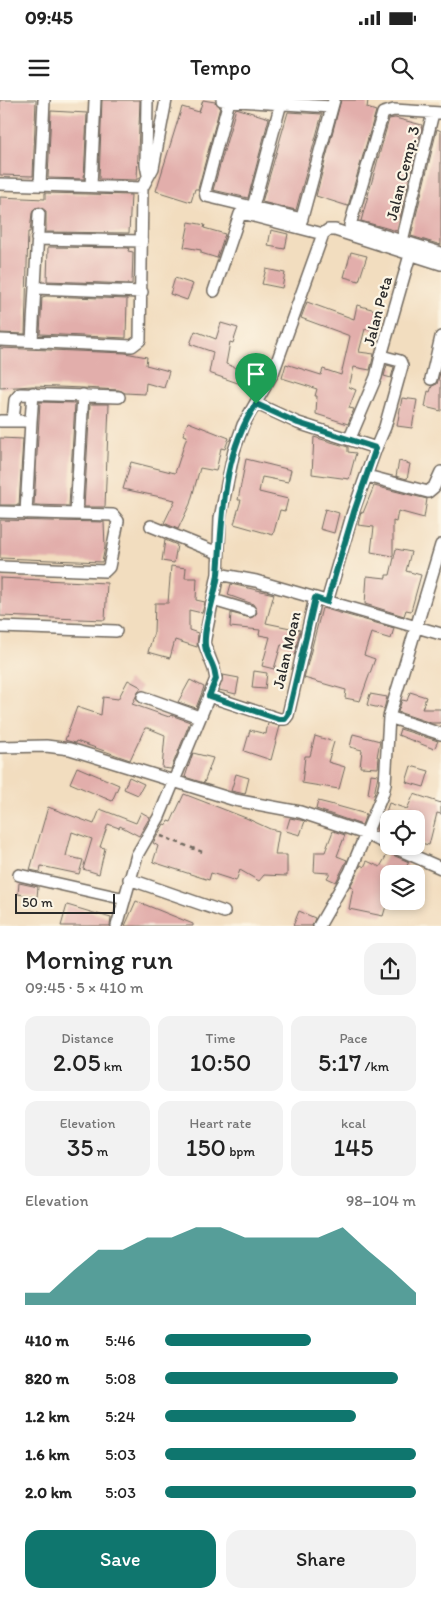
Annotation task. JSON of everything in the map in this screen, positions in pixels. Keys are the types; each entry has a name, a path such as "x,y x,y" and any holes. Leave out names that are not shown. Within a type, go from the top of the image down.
{"street":[{"path":"40,185 44,100"},
{"path":"91,186 95,100"},
{"path":"147,100 146,165 148,175"},
{"path":"0,340 132,346 137,343 142,333 142,188 148,175 154,168 166,100"},
{"path":"222,100 333,103 301,223"},
{"path":"229,101 204,191 209,197 253,207 301,223 323,234"},
{"path":"253,207 280,103"},
{"path":"437,113 394,110 382,113 351,219 351,227 441,253"},
{"name":"Jalan Cemp. 3","path":"402,241 437,113"},
{"path":"0,184 142,188"},
{"path":"214,291 240,214 245,213 301,223"},
{"path":"32,341 39,214"},
{"path":"117,926 137,855 151,832 175,780 216,679 204,643 218,574 220,518 234,451 243,425 273,373 323,234 328,230 335,230 441,264"},
{"path":"37,239 142,241"},
{"name":"Jalan Peta","path":"376,448 385,427 402,366 400,361 381,356 410,255"},
{"path":"34,288 142,292"},
{"path":"431,379 440,343"},
{"path":"350,438 376,377 381,356"},
{"path":"26,513 33,393"},
{"path":"13,421 16,397 20,394 119,397"},
{"path":"76,514 83,395"},
{"path":"256,404 298,423 350,438 376,448 354,512 327,602"},
{"path":"0,421 31,421"},
{"path":"367,476 428,492 434,487 441,472"},
{"path":"0,512 113,515 118,519 109,567 105,571 0,567"},
{"path":"151,526 218,553"},
{"path":"319,926 350,872 385,784 389,718 415,627 439,558 441,546"},
{"path":"218,574 256,582 441,634"},
{"name":"Jalan Moan","path":"209,696 279,719 285,719 288,715 315,598"},
{"path":"213,600 250,611"},
{"path":"0,626 116,631"},
{"path":"143,698 199,717"},
{"path":"389,718 441,734"},
{"path":"0,747 46,746 70,749 235,800 300,812 366,834 380,841"},
{"path":"411,855 441,868"},
{"path":"19,875 125,899"},
{"path":"129,879 224,912"}],"path":[{"path":"151,832 204,853"}],"building":[{"path":"0,100 36,100 33,176 0,175"},
{"path":"102,100 140,100 137,180 99,179"},
{"path":"203,100 215,102 220,107 198,189 195,189 191,202 156,191 182,107 199,112"},
{"path":"341,100 368,100 367,108 376,111 348,206 316,196"},
{"path":"236,108 269,118 248,198 213,190"},
{"path":"51,111 87,113 84,179 48,178"},
{"path":"288,112 322,114 296,210 262,202"},
{"path":"395,118 422,125 397,231 361,221 389,119"},
{"path":"437,129 441,131 441,245 411,236"},
{"path":"45,193 131,195 129,233 46,232 46,211 40,207 35,208 32,213 30,232 28,232 25,334 0,333 0,197 45,199"},
{"path":"189,222 205,225 204,228 225,234 217,258 201,253 201,250 184,247"},
{"path":"271,230 288,234 285,249 268,246"},
{"path":"48,247 129,248 128,251 133,252 132,284 47,281"},
{"path":"351,252 367,256 359,281 344,277"},
{"path":"266,269 285,273 282,288 262,284"},
{"path":"175,278 193,284 187,300 170,294"},
{"path":"42,297 127,299 126,338 40,334"},
{"path":"307,302 354,319 357,305 379,311 373,331 365,329 359,352 374,354 370,370 354,367 349,387 356,390 349,408 354,409 348,424 316,414 317,396 315,396 317,389 282,378 286,364 321,375 323,369 341,375 350,336 301,318"},
{"path":"221,323 238,328 233,343 230,342 226,364 262,378 255,389 209,373 213,352 190,344 195,331 216,339"},
{"path":"0,348 125,353 147,357 146,365 169,371 164,388 146,383 145,394 83,388 33,386 0,388"},
{"path":"387,365 394,367 391,378 384,376"},
{"path":"441,369 441,411 425,407 428,391 430,392 432,386 437,384"},
{"path":"402,398 417,400 412,428 397,426"},
{"path":"40,402 75,403 69,506 34,505"},
{"path":"90,404 109,404 105,507 84,507"},
{"path":"188,422 229,438 225,449 221,448 216,471 200,468 190,504 178,529 164,523 175,500 123,489 131,462 175,473 187,436 183,435"},
{"path":"314,437 348,447 348,452 356,453 349,479 312,474"},
{"path":"0,438 23,439 19,505 0,505"},
{"path":"246,459 291,470 288,482 262,477 259,492 288,499 285,511 280,510 273,535 234,524 241,500 238,500"},
{"path":"399,461 410,464 407,479 396,476"},
{"path":"374,486 427,499 424,518 398,511 396,522 393,521 393,556 371,552 374,527 358,525 361,512 363,513"},
{"path":"325,509 339,513 334,533 320,529"},
{"path":"0,520 104,522 105,547 102,562 0,558"},
{"path":"165,540 177,545 174,563 162,561"},
{"path":"396,549 411,552 406,571 421,575 411,611 406,610 404,616 365,604 367,576 386,578 386,575 390,575"},
{"path":"171,566 186,568 185,578 197,578 196,600 205,602 202,613 189,610 189,630 198,633 197,647 175,640 170,658 148,652 154,632 155,603 168,603"},
{"path":"0,578 107,583 105,620 0,616"},
{"path":"231,584 274,594 266,623 300,630 296,648 281,645 274,669 262,666 270,637 259,635 260,630 230,627 231,613 251,618 257,613 253,604 228,595"},
{"path":"322,608 394,628 391,639 371,633 364,655 375,659 360,701 345,698 346,690 304,678"},
{"path":"254,671 267,673 265,689 252,688"},
{"path":"223,675 239,678 236,694 219,690"},
{"path":"128,680 141,687 132,704 190,722 171,769 162,768 165,735 148,728 145,728 130,760 76,741 75,743 65,740 77,707 101,715 103,697 118,699"},
{"path":"190,680 204,687 196,708 178,702"},
{"path":"410,692 426,697 422,709 441,709 441,723 431,723 398,712 402,700 407,701"},
{"path":"370,694 387,697 384,709 367,705"},
{"path":"268,723 280,726 271,760 244,751 250,730 266,734"},
{"path":"400,729 438,741 434,749 398,735"},
{"path":"353,734 380,741 377,757 379,757 378,768 360,767 362,750 350,747"},
{"path":"315,736 334,742 328,762 345,767 339,789 302,783 305,756 310,756"},
{"path":"193,753 213,758 204,783 185,777"},
{"path":"411,766 429,771 424,787 406,782"},
{"path":"77,767 119,785 112,801 70,783"},
{"path":"236,774 249,778 245,794 231,791"},
{"path":"371,774 378,775 374,795 368,794"},
{"path":"129,777 144,784 138,795 124,789"},
{"path":"184,794 279,831 275,855 287,855 287,876 264,875 259,881 240,870 236,881 211,873 209,880 153,862 158,846 153,843 164,824 167,825 168,821 171,822"},
{"path":"414,794 441,803 441,814 437,813 429,845 425,844 425,810 387,810 389,803 407,809"},
{"path":"318,801 366,814 362,825 316,809"},
{"path":"48,807 94,824 100,809 136,823 141,812 150,817 139,836 120,826 119,828 108,824 100,847 105,848 99,874 83,869 92,839 72,832 66,856 83,860 79,874 41,866 40,872 30,870"},
{"path":"290,818 305,821 300,835 286,831"},
{"path":"380,820 380,831 376,830"},
{"path":"333,831 345,835 337,856 347,860 336,882 327,878 330,873 314,872 315,852 325,852"},
{"path":"387,855 393,855 409,862 407,865 381,865"},
{"path":"367,861 380,867 380,910 385,910 383,916 349,909 353,888 350,887 361,865 364,867"},
{"path":"19,883 38,887 37,897 18,894"},
{"path":"136,901 193,924 193,926 125,926"},
{"path":"67,905 111,918 110,926 61,926"},
{"path":"299,911 315,918 312,926 293,926"}],"route":[{"path":"256,404 298,423 350,438 376,448 354,512 327,602 315,598 288,715 285,719 279,719 209,696 216,679 204,643 218,574 220,518 226,485 234,451 243,425 256,404"}]}
